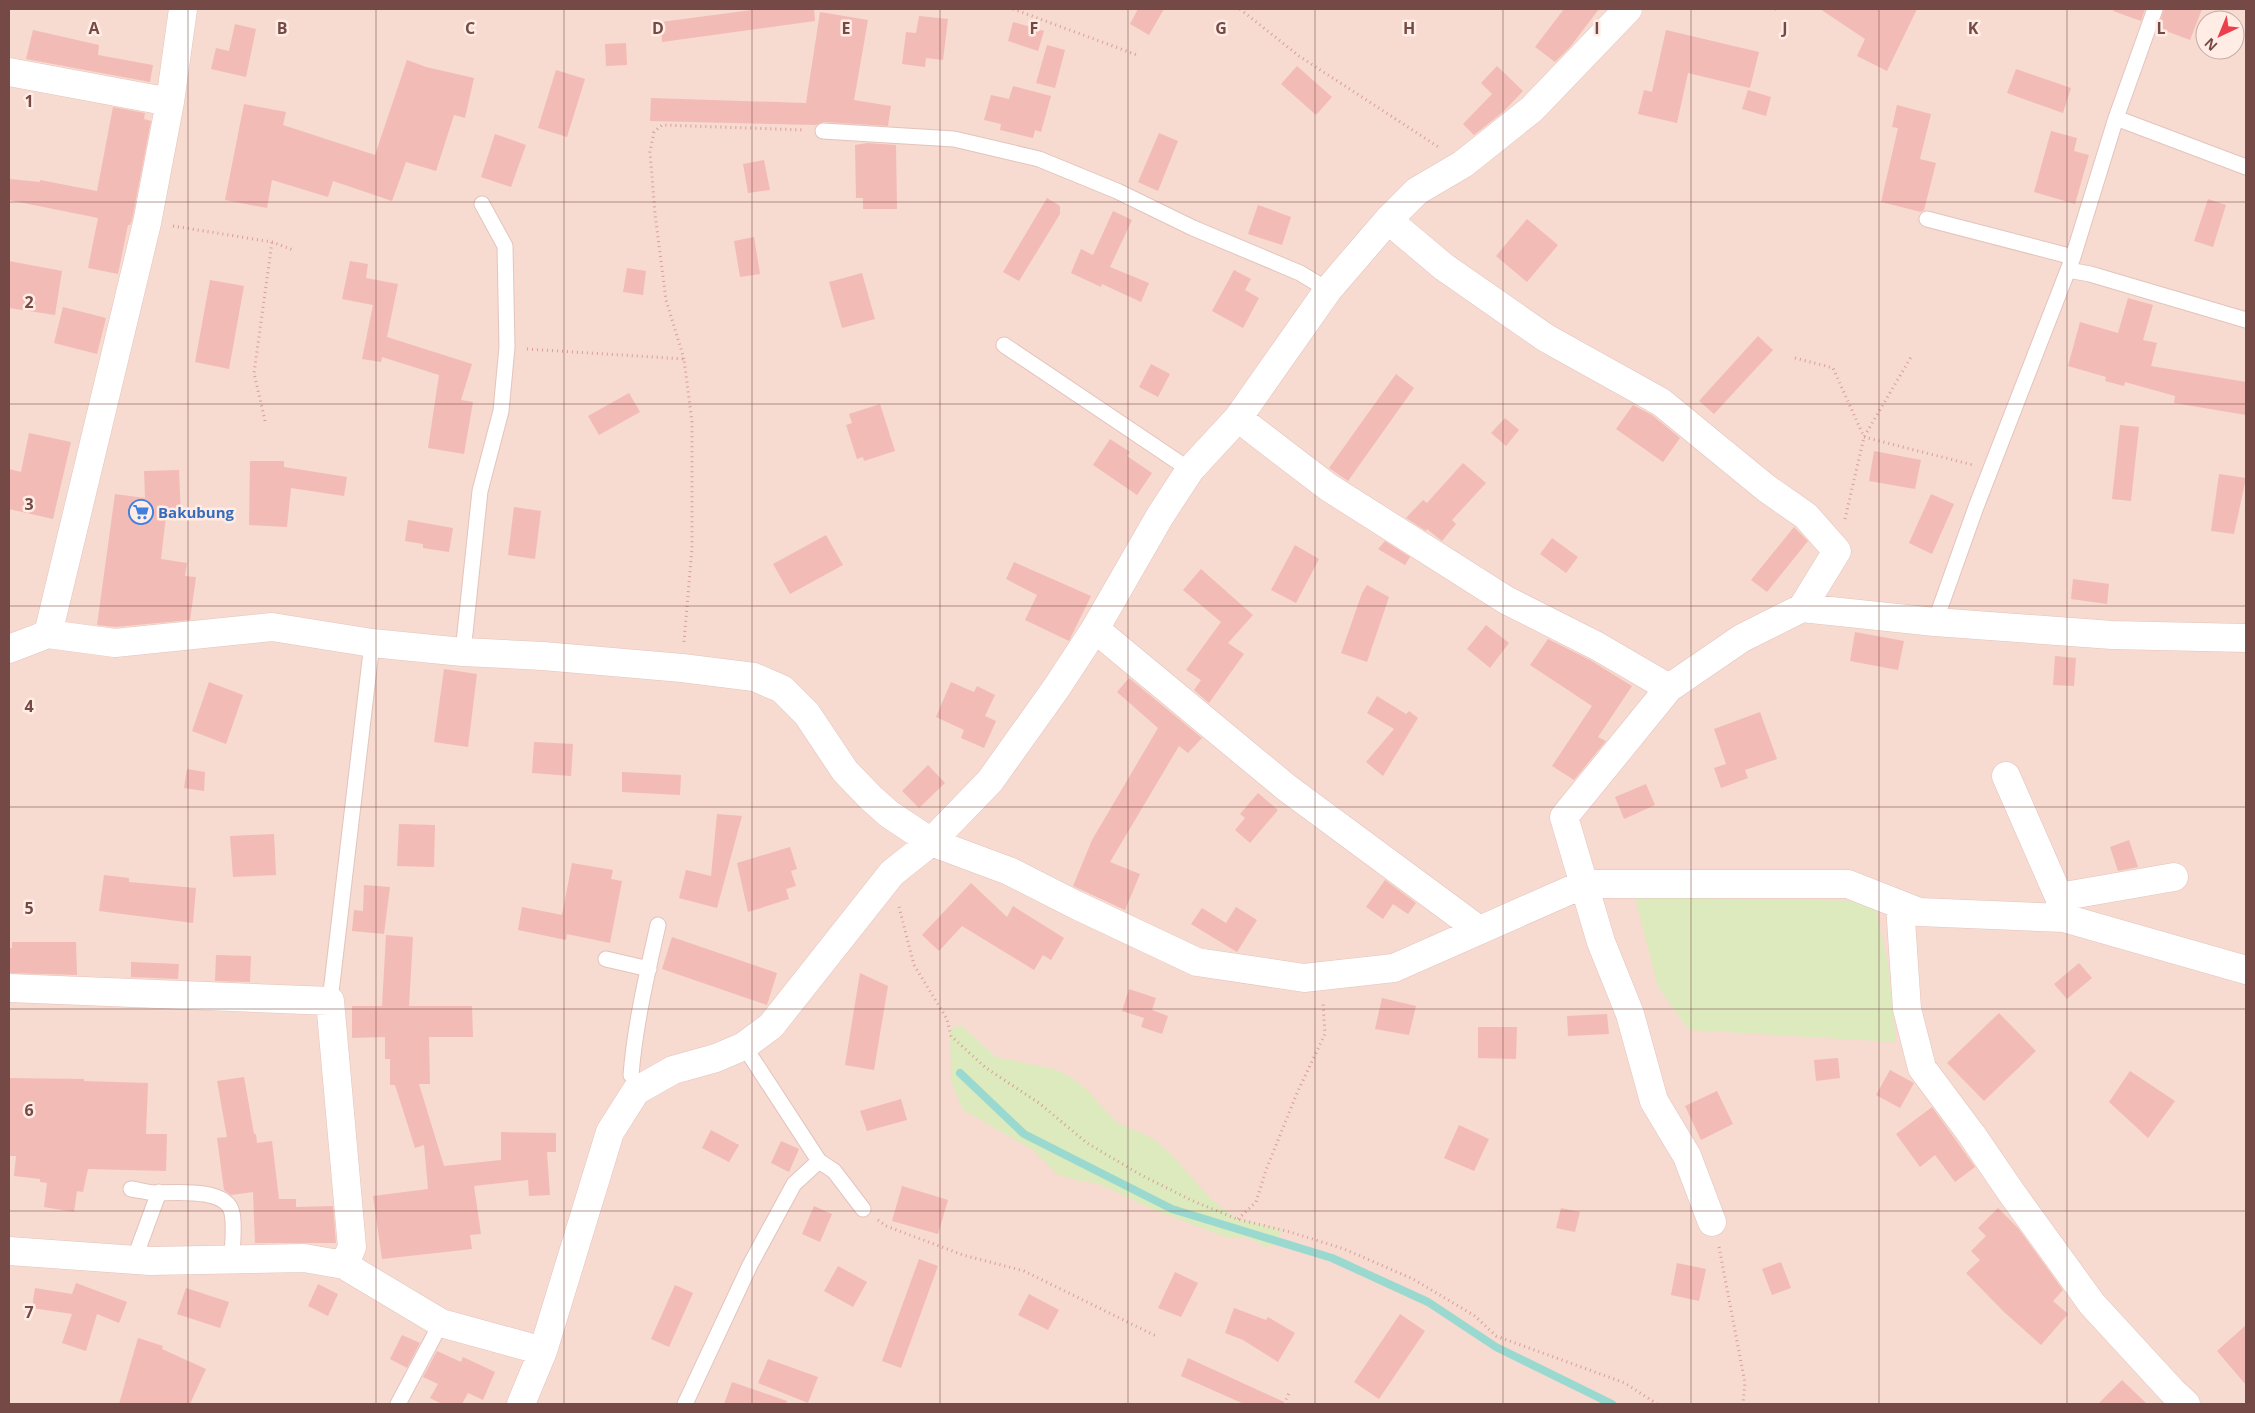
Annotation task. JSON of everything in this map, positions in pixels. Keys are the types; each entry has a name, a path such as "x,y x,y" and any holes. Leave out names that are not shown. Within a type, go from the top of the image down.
{"street":[{"path":"48,634 147,222 170,102 183,9"},
{"path":"521,1404 543,1351 610,1132 636,1091 673,1070 716,1058 744,1046 771,1026 892,873 931,842 990,780 1057,687 1094,629 1160,516 1190,470 1238,418 1328,290 1388,220 1418,191 1463,164 1532,109 1628,9"},
{"path":"9,72 170,102"},
{"path":"1388,220 1444,267 1546,338 1660,402 1766,488 1806,516 1837,551 1802,608 1742,638 1669,688 1564,817 1601,942 1630,1014 1654,1102 1687,1156 1712,1222"},
{"path":"1238,418 1328,487 1506,600 1597,646 1669,688"},
{"path":"1802,608 1935,622 2112,635 2246,638"},
{"path":"9,649 48,634 115,643 272,627 372,643 463,652 543,656 682,668 754,677 782,689 807,714 845,771 871,798 889,814 931,842 1009,871 1196,962 1304,978 1394,968 1584,884 1848,884 1918,912 2061,908 2174,877"},
{"path":"1094,629 1286,788 1479,930"},
{"path":"2006,776 2061,908 2246,970"},
{"path":"1900,905 1907,1009 1922,1068 2092,1304 2186,1404"},
{"path":"9,988 330,1001 352,1247 344,1265"},
{"path":"9,1251 134,1260 304,1258 344,1265 441,1323 543,1351"}],"lane":[{"path":"1935,622 1991,469 2071,263 2116,118 2155,9"},
{"path":"2116,118 2246,167"},
{"path":"823,130 954,139 1040,159 1117,191 1193,228 1300,273 1328,290"},
{"path":"463,652 480,491 501,411 507,347 506,246 482,204"},
{"path":"1927,219 2071,263 2090,274 2246,320"},
{"path":"1004,345 1190,470"},
{"path":"330,1001 372,643"},
{"path":"642,1088 631,1075 648,968 658,924"},
{"path":"606,959 648,968"},
{"path":"744,1046 819,1161 834,1171 863,1209"},
{"path":"685,1404 750,1265 794,1184 819,1161"},
{"path":"131,1189 187,1192 213,1196 228,1203 232,1212 232,1260"},
{"path":"134,1260 159,1192"},
{"path":"398,1404 441,1323"}],"path":[{"path":"1013,9 1137,55"},
{"path":"1240,9 1299,56 1463,164"},
{"path":"682,668 692,548 692,422 684,359 666,300 655,214 651,161 654,132 662,126 823,130"},
{"path":"147,222 272,242 293,250"},
{"path":"265,421 254,373 272,242"},
{"path":"507,347 684,359"},
{"path":"1837,551 1864,437 1911,357"},
{"path":"1796,358 1833,368 1864,437"},
{"path":"1864,437 1991,469"},
{"path":"892,873 914,964 947,1019 951,1036 986,1068 1039,1103 1087,1142 1141,1175 1194,1202 1237,1219 1290,1232 1344,1249 1414,1279 1475,1316 1496,1336 1625,1383 1657,1404"},
{"path":"1237,1219 1256,1202 1266,1170 1297,1093 1325,1034 1323,1003 1304,978"},
{"path":"863,1209 886,1226 963,1255 1024,1271 1158,1337"},
{"path":"1712,1222 1725,1274 1745,1383 1743,1404"},
{"path":"1284,1404 1289,1393"}],"shaded area":[{"path":"9,9 2246,9 2246,1404 9,1404"}],"green space":[{"path":"1635,897 1874,901 1888,964 1896,1042 1689,1030 1658,987"},
{"path":"961,1025 996,1057 1054,1069 1069,1076 1085,1088 1116,1122 1152,1138 1173,1156 1211,1199 1237,1219 1281,1230 1279,1242 1266,1247 1248,1238 1228,1238 1152,1209 1097,1183 1079,1181 1057,1174 1033,1150 963,1110 951,1082 950,1029"}],"building":[{"path":"759,9 814,9 815,21 662,42 661,22"},
{"path":"1138,9 1164,9 1149,35 1130,24"},
{"path":"1564,9 1599,9 1570,47 1555,62 1535,47"},
{"path":"1820,9 1917,9 1887,71 1857,56 1865,39"},
{"path":"2114,9 2145,9 2141,21 2113,11"},
{"path":"2164,9 2202,9 2195,10 2195,27 2190,40 2158,28"},
{"path":"820,12 868,20 854,100 891,106 888,126 824,122 816,125 650,121 651,98 806,103"},
{"path":"919,16 948,19 943,60 926,58 925,67 902,64 906,32 916,33"},
{"path":"1013,22 1044,31 1038,51 1008,41"},
{"path":"235,24 256,29 246,77 211,69 216,48 229,51"},
{"path":"33,30 99,45 98,55 153,65 150,82 26,59"},
{"path":"1666,30 1759,52 1750,88 1688,73 1677,123 1638,114 1644,90 1652,92"},
{"path":"626,43 627,65 606,66 605,44"},
{"path":"1047,45 1065,50 1055,88 1036,83"},
{"path":"407,60 426,67 474,78 465,118 454,115 436,171 406,162 392,201 333,181 328,197 272,180 267,208 225,200 244,104 286,112 283,125 375,155"},
{"path":"1297,66 1332,97 1316,115 1281,84"},
{"path":"1497,66 1523,91 1503,112 1474,135 1463,124 1492,94 1481,83"},
{"path":"2016,69 2071,88 2063,113 2007,93"},
{"path":"556,70 585,79 567,137 538,128"},
{"path":"1013,86 1051,96 1041,132 1035,130 1033,138 1000,130 1001,124 984,120 991,95 1009,99"},
{"path":"1748,90 1771,97 1766,116 1742,109"},
{"path":"1897,105 1931,114 1920,159 1936,163 1924,210 1921,212 1881,202 1898,128 1892,127"},
{"path":"113,107 145,113 144,119 151,121 132,220 130,225 128,225 118,274 88,268 98,218 9,200 9,179 40,182 40,180 97,191"},
{"path":"2051,131 2077,138 2074,151 2089,155 2075,204 2034,192"},
{"path":"1159,133 1178,141 1158,191 1138,182"},
{"path":"495,134 526,145 511,187 481,177"},
{"path":"867,143 896,145 897,209 863,209 863,198 856,198 855,145"},
{"path":"764,160 770,190 748,193 743,164"},
{"path":"1047,198 1060,206 1060,214 1019,281 1003,272"},
{"path":"2208,199 2226,205 2213,247 2194,241"},
{"path":"1258,205 1291,217 1282,245 1248,234"},
{"path":"1113,211 1132,220 1110,267 1149,283 1141,302 1102,284 1101,287 1071,273 1081,249 1093,255"},
{"path":"1527,219 1558,245 1527,282 1496,256"},
{"path":"754,237 760,274 740,277 734,241"},
{"path":"9,261 62,271 55,315 9,308"},
{"path":"350,261 368,264 366,278 398,284 387,337 472,364 461,400 473,402 464,454 428,448 439,375 382,357 381,362 362,359 373,305 342,299"},
{"path":"627,268 646,271 643,295 623,292"},
{"path":"1234,270 1251,279 1245,290 1259,298 1243,328 1212,311"},
{"path":"862,273 875,319 842,328 829,282"},
{"path":"210,280 244,286 229,369 195,362"},
{"path":"2128,298 2153,305 2143,340 2157,343 2151,366 2246,382 2246,415 2174,403 2175,396 2125,382 2124,386 2105,381 2106,377 2068,366 2080,322 2118,333"},
{"path":"63,307 106,318 97,354 54,343"},
{"path":"1758,336 1773,350 1714,414 1699,401"},
{"path":"1151,364 1170,374 1158,397 1139,387"},
{"path":"1396,374 1414,388 1348,481 1329,468"},
{"path":"629,393 640,412 599,435 588,416"},
{"path":"880,404 895,451 864,461 863,457 857,459 846,425 852,423 849,414"},
{"path":"1633,405 1652,415 1680,438 1663,462 1616,429"},
{"path":"1505,418 1519,430 1506,446 1491,433"},
{"path":"2120,425 2139,427 2131,501 2112,499"},
{"path":"29,433 71,442 53,519 9,509 9,469 21,472"},
{"path":"1110,439 1130,452 1127,456 1152,473 1137,495 1093,465"},
{"path":"1874,451 1921,460 1915,489 1869,481"},
{"path":"250,461 284,461 284,467 347,477 344,496 291,488 287,527 249,525"},
{"path":"1463,463 1486,483 1452,520 1456,524 1442,541 1427,529 1426,531 1406,518 1423,500 1427,503"},
{"path":"179,470 181,518 166,516 161,559 187,563 185,576 196,577 190,620 115,627 97,625 115,494 145,498 144,471"},
{"path":"2219,474 2246,478 2234,534 2211,531"},
{"path":"1931,494 1954,504 1932,554 1909,543"},
{"path":"514,507 541,511 535,559 508,555"},
{"path":"408,520 453,528 449,552 423,548 423,544 405,541"},
{"path":"1794,527 1808,541 1767,592 1751,580"},
{"path":"826,535 843,565 790,594 773,564"},
{"path":"1552,538 1578,557 1566,573 1540,554"},
{"path":"1385,541 1410,557 1405,565 1378,549"},
{"path":"1295,545 1319,559 1296,603 1271,590"},
{"path":"1014,562 1091,596 1069,641 1025,620 1037,595 1006,579"},
{"path":"1201,569 1253,615 1228,643 1244,654 1209,703 1194,690 1201,680 1186,670 1221,622 1183,590"},
{"path":"2073,579 2109,584 2107,604 2071,599"},
{"path":"1367,585 1389,597 1367,662 1341,653 1362,593"},
{"path":"1486,625 1509,643 1490,668 1467,649"},
{"path":"1855,632 1904,641 1898,670 1850,661"},
{"path":"1548,639 1590,660 1632,686 1598,737 1606,741 1574,780 1552,766 1592,706 1530,665"},
{"path":"2055,656 2076,658 2074,686 2053,685"},
{"path":"444,669 477,674 468,747 434,742"},
{"path":"1129,678 1202,738 1188,753 1179,746 1110,862 1140,874 1125,910 1073,886 1092,840 1158,728 1117,692"},
{"path":"209,682 243,695 226,744 192,731"},
{"path":"951,682 974,692 977,686 995,695 985,716 996,721 984,748 961,738 964,730 936,717"},
{"path":"1377,696 1406,714 1409,711 1418,718 1383,776 1366,762 1394,729 1367,713"},
{"path":"1760,712 1777,759 1745,770 1748,778 1721,788 1714,768 1726,764 1714,729"},
{"path":"534,742 573,744 571,776 532,773"},
{"path":"928,765 945,783 919,808 902,791"},
{"path":"187,769 205,772 204,791 184,788"},
{"path":"622,772 681,775 680,795 622,792"},
{"path":"1646,784 1655,805 1624,819 1615,797"},
{"path":"1258,793 1278,810 1250,843 1235,830 1245,818 1240,814"},
{"path":"717,814 742,816 717,908 679,898 686,870 711,876"},
{"path":"399,824 435,825 434,867 397,866"},
{"path":"274,834 276,875 233,877 230,836"},
{"path":"2129,840 2138,867 2118,871 2110,847"},
{"path":"790,847 797,869 791,871 796,886 786,889 789,899 748,912 737,863"},
{"path":"572,863 613,870 611,879 622,881 610,943 567,934 566,940 518,930 522,907 562,915"},
{"path":"104,875 129,878 129,882 196,888 193,923 99,911"},
{"path":"1385,880 1416,903 1408,914 1393,904 1383,919 1366,907"},
{"path":"971,883 1007,917 1013,906 1064,938 1051,960 1043,955 1034,970 962,926 939,951 922,935"},
{"path":"364,885 390,887 384,934 352,931 354,910 363,911"},
{"path":"1236,907 1257,920 1237,952 1191,924 1202,908 1226,923"},
{"path":"386,935 413,937 409,1006 472,1006 473,1037 429,1037 430,1084 419,1084 444,1166 501,1160 501,1132 556,1133 556,1152 547,1152 550,1195 529,1196 528,1180 474,1186 481,1234 470,1235 472,1249 382,1259 373,1196 428,1189 424,1145 415,1148 395,1085 390,1085 390,1059 385,1059 385,1037 352,1038 352,1006 382,1006"},
{"path":"672,937 777,973 767,1005 662,969"},
{"path":"12,942 76,942 77,975 9,973 9,948 12,948"},
{"path":"216,955 251,956 250,982 215,981"},
{"path":"131,962 179,964 178,979 131,977"},
{"path":"2079,963 2092,978 2067,999 2054,984"},
{"path":"860,973 888,986 874,1070 845,1065"},
{"path":"1129,989 1156,998 1152,1010 1168,1016 1162,1034 1141,1027 1144,1018 1122,1011"},
{"path":"1382,998 1416,1006 1409,1035 1375,1029"},
{"path":"1999,1013 2036,1051 1984,1101 1947,1063"},
{"path":"1607,1014 1609,1034 1568,1036 1567,1016"},
{"path":"1478,1027 1517,1027 1516,1059 1478,1058"},
{"path":"1838,1058 1840,1078 1816,1081 1814,1060"},
{"path":"1890,1070 1914,1083 1900,1108 1876,1095"},
{"path":"2130,1071 2175,1101 2148,1138 2109,1102"},
{"path":"244,1077 257,1143 272,1141 279,1199 296,1199 296,1207 333,1206 336,1243 255,1243 253,1192 231,1195 224,1190 217,1138 227,1137 217,1081"},
{"path":"9,1078 84,1079 84,1081 148,1083 146,1134 167,1134 166,1171 88,1169 83,1192 77,1191 74,1212 44,1207 47,1183 40,1182 40,1179 14,1176 16,1156 9,1156"},
{"path":"1717,1091 1733,1124 1701,1140 1685,1106"},
{"path":"901,1099 907,1120 867,1131 860,1111"},
{"path":"1932,1107 1975,1167 1955,1182 1935,1155 1920,1167 1896,1134"},
{"path":"1459,1125 1489,1139 1474,1171 1444,1158"},
{"path":"711,1130 739,1145 729,1162 702,1148"},
{"path":"781,1141 799,1149 789,1172 771,1163"},
{"path":"902,1186 948,1200 938,1234 892,1221"},
{"path":"814,1206 832,1214 820,1242 802,1234"},
{"path":"1561,1208 1580,1212 1575,1232 1556,1228"},
{"path":"1998,1208 2018,1228 2063,1290 2053,1301 2068,1314 2041,1345 2004,1312 1966,1273 1980,1260 1971,1251 1986,1236 1978,1228"},
{"path":"919,1259 938,1266 901,1368 882,1361"},
{"path":"1781,1262 1791,1288 1772,1295 1762,1269"},
{"path":"1677,1263 1706,1269 1699,1301 1671,1295"},
{"path":"838,1266 867,1282 853,1307 824,1291"},
{"path":"1175,1272 1198,1283 1181,1317 1158,1308"},
{"path":"76,1283 127,1302 119,1323 97,1314 86,1351 62,1343 72,1314 32,1308 35,1288 72,1294"},
{"path":"318,1284 338,1294 328,1316 308,1306"},
{"path":"675,1285 693,1293 669,1347 651,1339"},
{"path":"186,1288 229,1302 220,1328 177,1314"},
{"path":"1029,1294 1059,1310 1048,1330 1018,1315"},
{"path":"1234,1308 1266,1320 1268,1317 1295,1333 1278,1362 1243,1340 1225,1333"},
{"path":"1400,1314 1425,1331 1379,1399 1354,1382"},
{"path":"2246,1325 2246,1385 2217,1351"},
{"path":"402,1335 420,1343 407,1368 390,1359"},
{"path":"138,1338 163,1346 162,1349 206,1369 190,1404 119,1404"},
{"path":"437,1351 461,1362 463,1357 495,1372 483,1400 468,1393 462,1404 442,1404 430,1398 438,1384 423,1377"},
{"path":"1188,1358 1284,1402 1283,1404 1244,1404 1181,1376"},
{"path":"768,1359 818,1377 808,1403 758,1383"},
{"path":"2122,1380 2147,1404 2098,1404"},
{"path":"732,1382 787,1401 786,1404 724,1404"}],"waterway":[{"path":"960,1073 1024,1134 1172,1209 1332,1258 1428,1302 1496,1347 1612,1404"}],"place":[{"name":"Bakubung","path":"141,512"}]}
